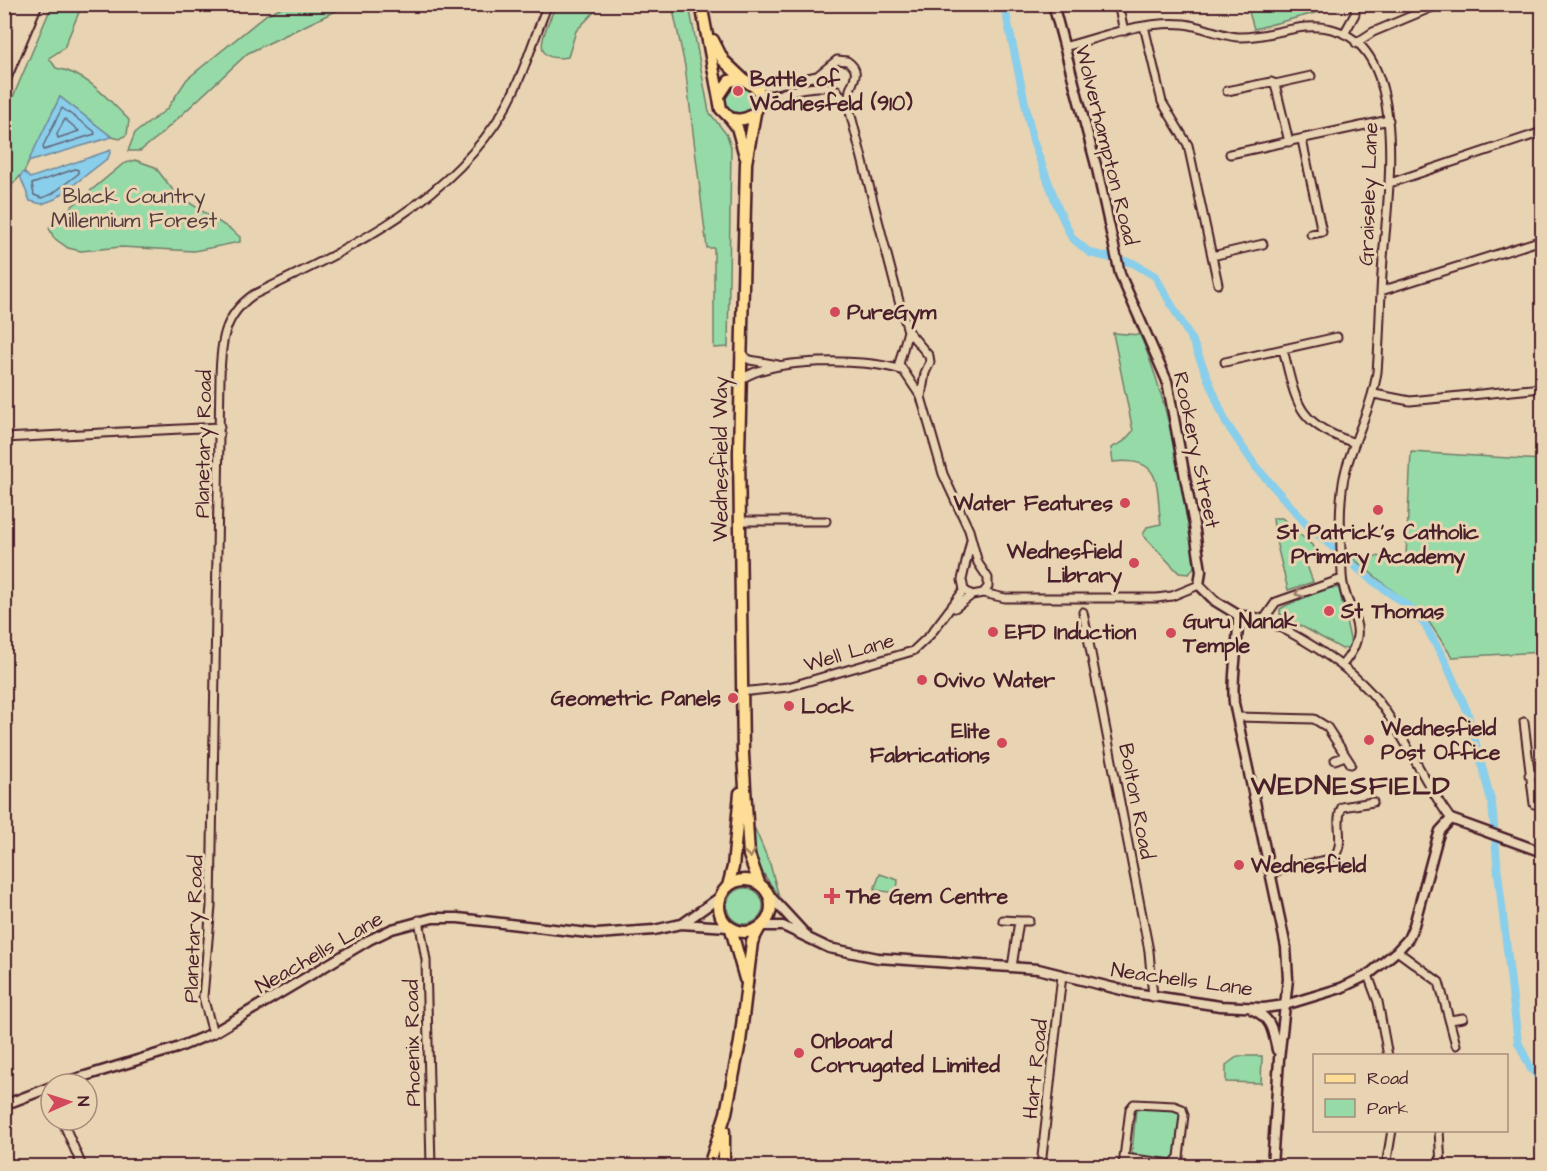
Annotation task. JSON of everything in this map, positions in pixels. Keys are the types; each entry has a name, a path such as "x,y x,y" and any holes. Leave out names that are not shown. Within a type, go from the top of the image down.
{"main road":[{"path":"700,4 707,29 721,109 730,118 746,119 756,110 758,89 723,60 707,29"},
{"path":"719,96 729,81 745,79"},
{"name":"Wednesfield Way","path":"756,110 746,163 739,380 739,521 743,754 749,855 759,884"},
{"name":"Wednesfield Way","path":"730,118 739,133 746,163"},
{"name":"Wednesfield Way","path":"728,886 735,849 743,754"},
{"path":"709,1167 726,1113 740,1042 753,942 771,912 770,896 759,884 742,880 728,886 720,897 719,913 730,928 746,985"},
{"path":"730,928 749,932 761,927"},
{"path":"724,1167 726,1113"}],"street":[{"name":"Planetary Road","path":"213,1033 203,997 211,906 221,342 225,328 238,308 253,295 390,224 434,192 459,169 485,138 510,98 548,4"},
{"name":"Wolverhampton Road","path":"1053,4 1097,169 1116,260"},
{"path":"1118,4 1124,31"},
{"path":"1344,34 1355,15 1355,4"},
{"path":"1356,43 1373,32 1440,4"},
{"name":"Graiseley Lane","path":"1064,46 1144,26 1186,24 1238,37 1320,26 1344,34 1356,43 1374,70 1389,120 1389,183 1374,394 1344,477 1342,579 1354,612 1357,635 1356,646 1342,665"},
{"path":"1144,26 1162,102 1188,145 1218,284"},
{"path":"745,79 770,86 817,76 837,60 850,63 856,77 850,88 849,108 908,331 929,356 929,367 925,373 921,397"},
{"path":"826,70 826,79 849,108"},
{"path":"1227,91 1311,76"},
{"path":"1275,84 1289,142"},
{"path":"756,110 765,100 772,97 817,86 834,89 850,88"},
{"path":"1230,154 1389,120"},
{"path":"1389,183 1542,132"},
{"path":"1302,140 1322,232 1311,234"},
{"path":"1381,291 1542,240"},
{"path":"1212,256 1263,244"},
{"name":"Rookery Street","path":"1116,260 1167,381 1196,535 1201,571 1199,585"},
{"path":"908,331 903,352 904,372 921,397 943,474 988,578 988,587 983,593"},
{"path":"1225,362 1337,337"},
{"path":"884,364 903,352 919,346"},
{"path":"1283,349 1295,398 1305,416 1326,432 1355,443"},
{"path":"740,353 750,360 780,365 848,361 884,364 916,377 925,373"},
{"path":"739,380 750,374 780,365"},
{"path":"1374,394 1410,401 1542,388"},
{"path":"4,438 220,427"},
{"path":"739,521 826,521"},
{"path":"971,540 966,572 962,580 964,590 972,595"},
{"path":"966,572 974,568 984,571"},
{"path":"1264,619 1276,602 1342,579"},
{"path":"949,611 972,595 983,593 1005,598 1157,598 1172,596 1199,585 1215,601 1238,615 1248,614 1264,619 1342,665 1378,702 1430,790 1451,819 1542,852"},
{"path":"988,587 1005,598"},
{"path":"949,611 964,590"},
{"name":"Well Lane","path":"741,692 788,687 907,653 925,641 949,611"},
{"name":"Bolton Road","path":"1083,612 1149,951 1153,997"},
{"path":"1238,615 1238,646 1233,680 1237,717 1286,947 1288,979 1279,1059 1272,1167"},
{"path":"1237,717 1314,719 1327,727 1351,764"},
{"path":"1524,722 1534,804"},
{"path":"1516,732 1525,732"},
{"path":"1335,760 1346,756"},
{"path":"1529,775 1542,774"},
{"path":"1271,872 1331,859 1339,849 1339,813 1342,807 1373,802"},
{"name":"Neachells Lane","path":"761,927 783,926 829,948 878,958 1012,967 1062,975 1153,997 1249,1008 1285,1005 1341,988 1368,975 1408,939 1440,831 1451,819"},
{"name":"Neachells Lane","path":"770,896 809,938"},
{"name":"Neachells Lane","path":"681,924 720,897"},
{"name":"Neachells Lane","path":"98,1072 177,1048 213,1033 369,940 419,920 458,918 597,933 654,930 681,924 730,928"},
{"name":"Phoenix Road","path":"419,920 426,960 431,1167"},
{"path":"1003,920 1029,921"},
{"path":"1012,967 1020,921"},
{"path":"1396,951 1439,982 1456,1045"},
{"name":"Hart Road","path":"1041,1167 1062,975"},
{"path":"1368,975 1378,1002 1388,1054"},
{"path":"1249,1008 1265,1016 1271,1024 1279,1059"},
{"path":"1450,1020 1463,1018"},
{"path":"4,1105 39,1092"},
{"path":"1123,1167 1124,1158 1130,1109 1134,1104 1174,1106 1182,1109 1184,1115 1179,1157 1173,1164 1124,1158"},
{"path":"67,1132 82,1167"},
{"path":"1386,1167 1392,1132"},
{"path":"1439,1132 1441,1167"},
{"path":"1524,1167 1542,1162"}],"green space":[{"path":"1247,4 1349,4 1254,29 1247,5"},
{"name":"Black Country Millennium Forest","path":"52,5 82,5 64,48 49,58 56,68 78,76 105,95 129,120 127,134 120,139 112,137 60,97 24,172 12,185 5,218 5,116"},
{"name":"Black Country Millennium Forest","path":"287,5 361,5 344,7 248,53 159,136 140,151 128,151 135,133 167,109 187,79 267,14"},
{"path":"556,5 601,5 576,31 568,57 555,58 547,55 543,49 542,42"},
{"path":"672,5 689,5 709,112 727,135 731,147 728,347 714,348 714,248 707,248 685,66"},
{"path":"739,87 748,91 752,100 748,109 739,113 730,109 726,100 730,91"},
{"name":"Black Country Millennium Forest","path":"135,160 155,167 176,194 233,231 240,237 240,242 194,251 121,247 81,251 68,248 54,238 49,228 53,222 123,164"},
{"path":"1113,333 1140,335 1159,388 1173,442 1193,551 1194,567 1189,574 1179,573 1143,535 1147,527 1161,524 1157,487 1150,470 1142,464 1113,462 1111,448 1123,442 1133,431"},
{"path":"1411,452 1542,460 1542,652 1452,657 1427,619 1350,556 1406,557"},
{"path":"1273,518 1282,518 1314,547 1315,553 1304,557 1313,582 1288,590 1275,537"},
{"path":"1327,588 1339,588 1351,647 1342,649 1280,614 1280,609 1285,606"},
{"path":"751,829 755,829 770,864 779,897 755,861"},
{"path":"880,874 898,880 897,893 874,890"},
{"path":"745,888 758,893 763,906 758,919 745,924 732,919 727,906 732,893"},
{"path":"1238,1056 1262,1056 1261,1083 1226,1082 1226,1065"},
{"path":"1142,1105 1178,1110 1181,1116 1175,1157 1170,1161 1135,1156 1132,1153 1136,1109"}],"water":[{"path":"60,97 112,137 28,162"},
{"path":"111,150 108,158 55,199 42,204 30,201 20,176 24,172 30,178"}],"waterway":[{"path":"1004,4 1033,141 1072,238 1090,253 1133,263 1155,276 1193,342 1226,423 1256,467 1310,528 1369,578 1413,610 1425,625 1445,661 1467,711 1492,804 1518,1042 1531,1069 1542,1080"}],"railway":[{"path":"4,97 43,4"}],"place":[{"name":"Battle of Wōdnesfeld (910)","path":"738,91"},
{"name":"PureGym","path":"835,312"},
{"name":"Water Features","path":"1125,503"},
{"name":"St Patrick's Catholic Primary Academy","path":"1378,510"},
{"name":"Wednesfield Library","path":"1134,563"},
{"name":"St Thomas","path":"1329,611"},
{"name":"EFD Induction","path":"993,632"},
{"name":"Guru Nanak Temple","path":"1171,633"},
{"name":"Ovivo Water","path":"922,680"},
{"name":"Geometric Panels","path":"733,698"},
{"name":"Lock","path":"789,706"},
{"name":"Wednesfield Post Office","path":"1369,740"},
{"name":"Elite Fabrications","path":"1002,743"},
{"name":"Wednesfield","path":"1239,865"},
{"name":"The Gem Centre","path":"832,896"},
{"name":"Onboard Corrugated Limited","path":"799,1053"}],"district":[{"name":"WEDNESFIELD","path":"1351,785"}]}
